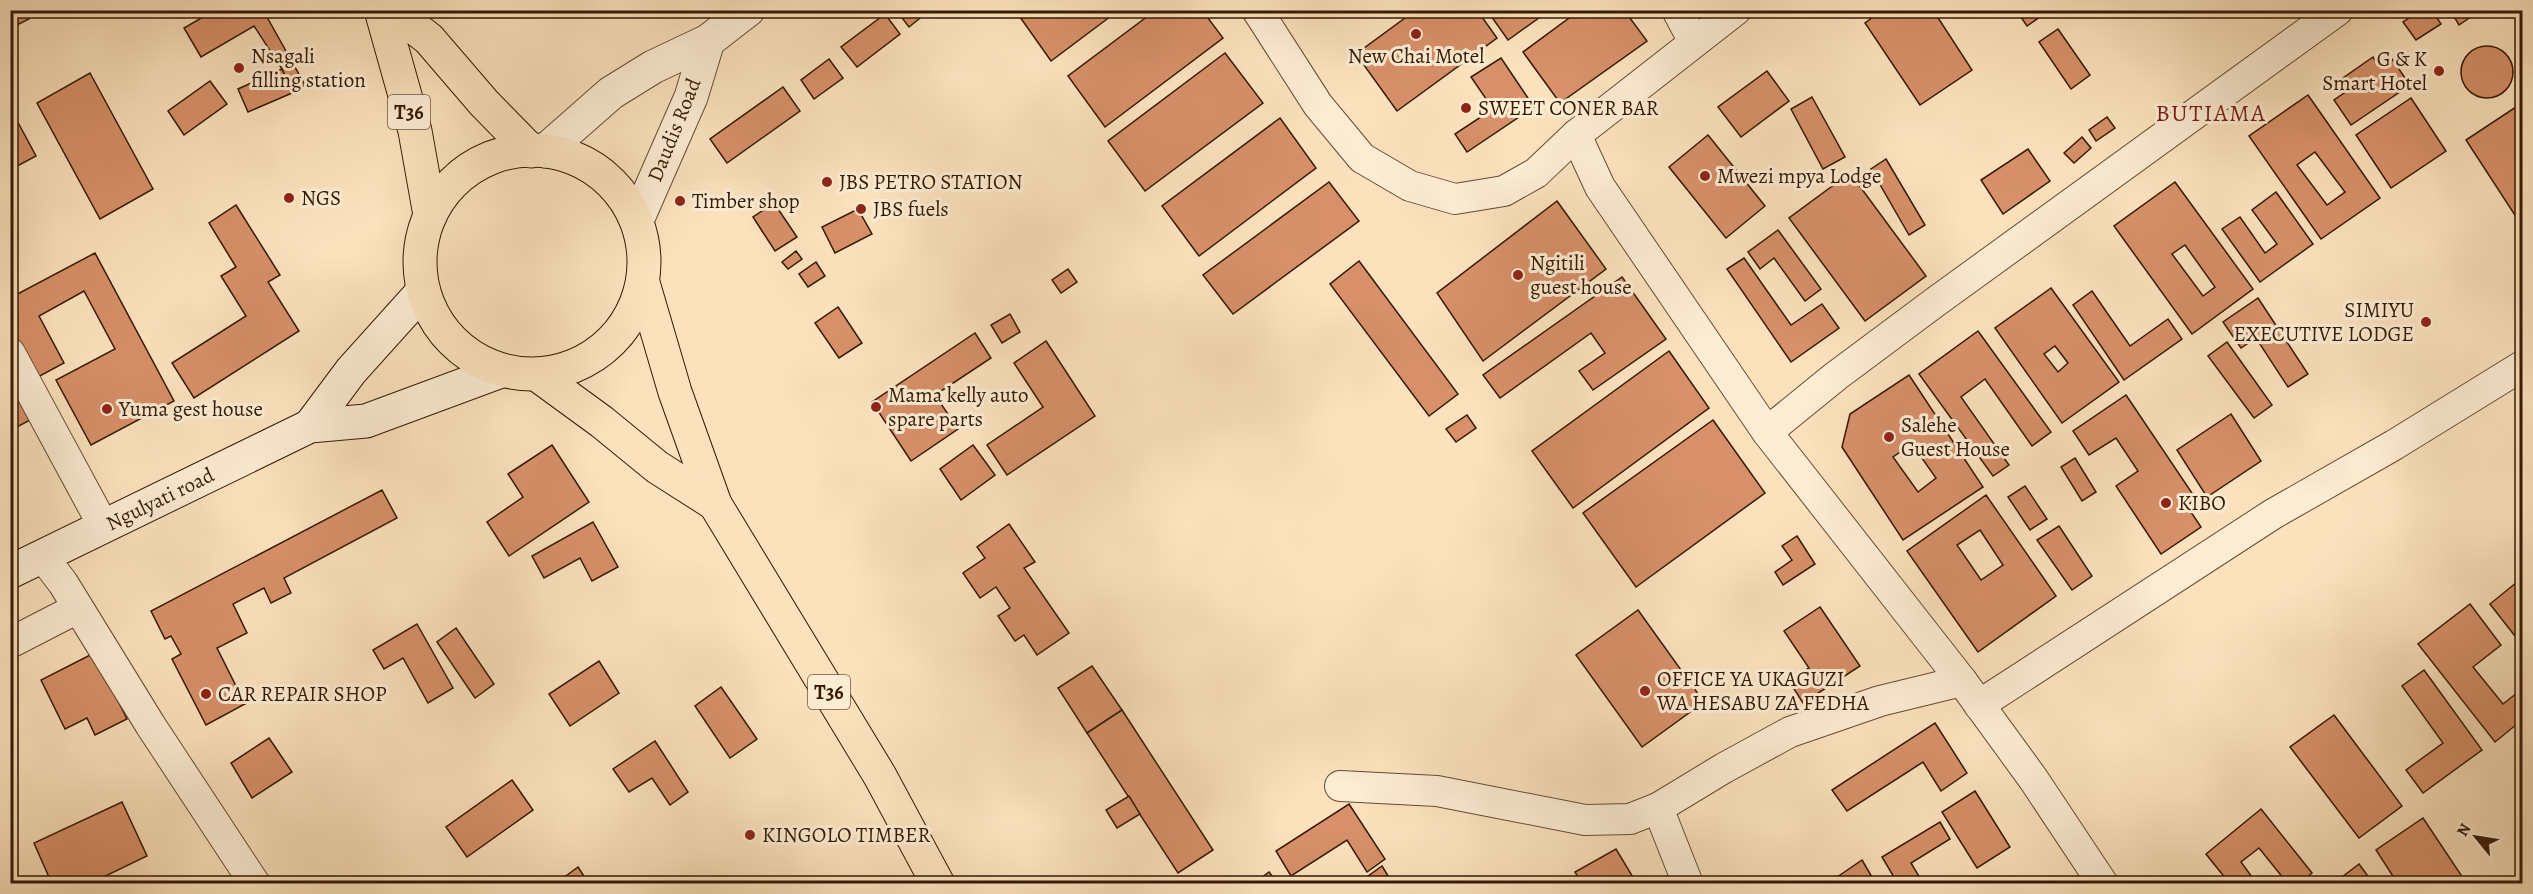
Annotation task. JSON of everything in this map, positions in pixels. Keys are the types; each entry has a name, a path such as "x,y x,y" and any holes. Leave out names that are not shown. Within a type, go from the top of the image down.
{"highway":[{"name":"T36","path":"381,10 415,130 430,215"},
{"name":"T36","path":"392,10 429,39 484,103 538,151"},
{"name":"T36","path":"643,283 631,316 609,344 577,366 539,376 501,371 465,355 439,327 423,291 420,252 430,215 452,183 484,160 518,150 538,151 586,163 614,184 638,218 644,248 643,283 675,392 696,443 715,504 880,776 938,884"},
{"name":"T36","path":"539,376 602,422 657,468 715,504"}],"main road":[{"name":"Daudis Road","path":"538,151 611,93 653,67 708,41 748,10"},
{"name":"Daudis Road","path":"638,218 691,97 708,41"},
{"name":"Ngulyati road","path":"310,426 351,372 423,291"},
{"name":"Ngulyati road","path":"10,572 310,426 366,421 501,371"}],"street":[{"path":"1257,10 1318,105 1362,158 1410,186 1455,199 1504,190 1536,173 1576,135 1736,10"},
{"path":"1677,10 1694,42"},
{"path":"1767,432 1836,376 1934,303 2338,10"},
{"path":"1576,135 1600,187 1767,432 1962,681 2034,780 2103,884"},
{"path":"10,353 104,527"},
{"path":"1979,705 2273,514 2394,445 2523,366"},
{"path":"43,557 255,884"},
{"path":"10,643 78,608"},
{"path":"1340,786 1437,791 1585,820 1630,819 1658,808 1790,732 1880,701 1962,681"},
{"path":"1658,808 1688,884"}],"building":[{"path":"10,10 25,10 29,19 11,28"},
{"path":"215,10 263,10 305,85 292,93 282,69 254,26 201,57 184,28"},
{"path":"896,10 930,10 909,27"},
{"path":"1015,10 1119,10 1051,61"},
{"path":"1156,10 1202,10 1223,38 1105,127 1068,76"},
{"path":"1416,10 1477,10 1497,38 1397,111 1356,54"},
{"path":"1499,10 1550,10 1508,40 1491,16"},
{"path":"1580,10 1624,10 1647,41 1560,103 1523,52"},
{"path":"1883,10 1933,10 1972,70 1920,105 1865,23"},
{"path":"2016,10 2041,10 2044,14 2027,26"},
{"path":"2421,10 2432,10 2441,24 2416,40 2403,22"},
{"path":"2450,10 2481,10 2459,25"},
{"path":"885,14 900,34 857,67 841,47"},
{"path":"2058,29 2090,75 2071,89 2039,42"},
{"path":"2482,46 2492,46 2506,53 2513,72 2506,91 2492,98 2482,98 2472,94 2465,87 2461,77 2461,67 2465,57 2472,50"},
{"path":"1225,53 1263,103 1145,191 1108,141"},
{"path":"2373,57 2379,67 2392,59 2410,85 2351,125 2334,100 2350,89 2343,78"},
{"path":"1501,58 1534,107 1467,152 1455,134 1493,109 1471,77"},
{"path":"829,59 843,78 814,99 801,80"},
{"path":"282,69 292,93 248,112 238,89"},
{"path":"1767,71 1789,101 1741,137 1718,107"},
{"path":"90,73 153,189 100,219 37,103"},
{"path":"210,81 227,104 184,135 168,111"},
{"path":"783,87 800,111 727,163 710,139"},
{"path":"2308,95 2380,198 2321,239 2249,136","holes":["2315,152 2345,192 2327,205 2297,165"]},
{"path":"1812,97 1845,157 1823,169 1791,109"},
{"path":"2411,98 2446,151 2391,188 2356,135"},
{"path":"2522,103 2522,226 2466,140"},
{"path":"14,115 36,156 10,170 10,117"},
{"path":"2107,117 2115,128 2096,141 2089,130"},
{"path":"1280,118 1316,168 1199,256 1162,206"},
{"path":"1708,135 1765,206 1726,238 1669,167"},
{"path":"2082,137 2091,148 2074,163 2064,153"},
{"path":"2028,149 2050,181 2003,214 1981,180"},
{"path":"1886,159 1925,225 1909,235 1871,169"},
{"path":"1850,173 1926,276 1865,321 1789,218"},
{"path":"1329,182 1359,221 1233,314 1203,275"},
{"path":"2175,182 2253,289 2192,334 2114,226","holes":["2185,245 2215,287 2203,296 2172,254"]},
{"path":"2276,192 2313,244 2260,282 2222,229 2240,217 2265,253 2277,244 2252,210"},
{"path":"1557,201 1606,269 1483,361 1437,293"},
{"path":"774,203 797,237 775,251 753,217"},
{"path":"236,205 280,275 268,282 299,331 194,398 172,363 246,316 221,276 236,267 209,223"},
{"path":"858,209 872,234 835,253 822,227"},
{"path":"1778,230 1821,289 1805,301 1774,258 1760,269 1748,252"},
{"path":"796,251 802,259 788,269 782,262"},
{"path":"95,253 174,401 91,445 56,380 115,349 84,291 39,316 64,363 38,377 10,325 10,298"},
{"path":"1744,258 1791,325 1822,304 1839,328 1791,362 1727,269"},
{"path":"1359,261 1458,394 1429,416 1330,284"},
{"path":"816,262 825,276 808,287 799,274"},
{"path":"1068,269 1077,282 1061,293 1052,280"},
{"path":"1622,277 1666,339 1593,390 1579,371 1605,353 1591,333 1500,398 1483,375"},
{"path":"2051,288 2119,382 2062,423 1995,328","holes":["2055,346 2068,363 2058,372 2044,354"]},
{"path":"2092,291 2130,346 2168,319 2182,339 2124,380 2073,305"},
{"path":"2258,298 2308,374 2288,387 2256,338 2241,348 2223,322"},
{"path":"838,307 862,343 839,358 815,323"},
{"path":"1010,314 1020,332 1002,343 991,325"},
{"path":"1978,331 2051,432 2032,446 1985,379 1961,397 2009,465 1993,476 1919,374"},
{"path":"975,333 991,358 935,395 958,429 911,461 872,402"},
{"path":"1046,341 1095,416 1007,475 987,445 1043,407 1014,363"},
{"path":"2227,342 2272,405 2254,418 2208,356"},
{"path":"1669,351 1709,408 1573,508 1532,451"},
{"path":"1909,375 1983,487 1903,540 1842,447 1850,414","holes":["1912,444 1936,478 1918,492 1893,457"]},
{"path":"10,379 32,419 15,428 10,420"},
{"path":"2126,395 2196,499 2187,506 2201,527 2161,554 2116,486 2138,471 2116,438 2089,455 2073,431"},
{"path":"2231,414 2261,461 2207,497 2177,450"},
{"path":"1467,415 1476,428 1456,442 1446,429"},
{"path":"1713,420 1765,493 1636,587 1583,513"},
{"path":"552,445 589,502 509,556 487,522 523,497 508,474"},
{"path":"973,445 995,475 961,500 940,469"},
{"path":"2075,458 2096,492 2082,501 2061,467"},
{"path":"2025,486 2047,519 2030,530 2008,497"},
{"path":"382,490 397,518 284,578 291,593 271,603 264,588 233,604 247,633 217,648 245,704 206,725 172,659 181,654 171,636 165,639 151,611"},
{"path":"1986,495 2056,596 1978,652 1907,551","holes":["1980,530 2003,565 1981,580 1957,545"]},
{"path":"593,522 618,567 592,581 580,558 544,578 532,556"},
{"path":"1009,524 1035,562 1024,568 1069,633 1037,655 1024,635 1015,641 998,616 1010,608 996,587 980,598 963,573 985,558 977,547"},
{"path":"2059,526 2092,576 2072,590 2037,540"},
{"path":"1797,536 1815,564 1783,585 1775,572 1792,560 1782,546"},
{"path":"2522,578 2522,645 2490,604"},
{"path":"2470,604 2501,645 2473,667 2503,704 2522,689 2522,720 2495,742 2418,644"},
{"path":"1820,607 1860,666 1803,703 1789,681 1809,668 1784,631"},
{"path":"1638,610 1704,702 1642,747 1576,655"},
{"path":"417,624 453,688 428,703 403,658 384,669 373,650"},
{"path":"456,628 494,684 475,698 437,642"},
{"path":"94,653 127,719 95,735 87,718 65,729 41,680"},
{"path":"599,661 619,693 570,726 549,694"},
{"path":"1092,666 1122,710 1087,733 1058,688"},
{"path":"2424,670 2482,750 2423,793 2406,770 2443,743 2402,686"},
{"path":"721,687 757,739 730,758 695,706"},
{"path":"1122,710 1213,850 1178,873 1087,733"},
{"path":"2334,715 2402,806 2359,838 2290,747"},
{"path":"1935,723 1967,773 1941,791 1923,762 1847,811 1832,790"},
{"path":"269,738 292,772 252,798 231,763"},
{"path":"655,741 688,792 670,805 652,778 629,792 613,769"},
{"path":"512,780 533,810 467,857 446,827"},
{"path":"1975,791 2010,847 1977,868 1942,812"},
{"path":"1129,796 1140,814 1117,828 1106,810"},
{"path":"122,802 147,856 89,884 52,884 34,843"},
{"path":"1349,804 1385,859 1367,872 1347,840 1291,876 1276,851"},
{"path":"2261,809 2312,873 2299,884 2288,884 2259,848 2241,862 2257,884 2230,884 2206,854"},
{"path":"2423,818 2467,884 2398,884 2376,850"},
{"path":"1940,822 1950,839 1911,863 1920,878 1910,884 1898,884 1882,857"},
{"path":"1616,849 1637,884 1582,884 1575,872"},
{"path":"1862,860 1876,884 1827,884"},
{"path":"2359,864 2370,879 2364,884 2333,884"},
{"path":"1382,866 1393,884 1357,884"},
{"path":"578,867 589,884 555,884"},
{"path":"1269,872 1278,884 1253,884"}],"place":[{"name":"New Chai Motel","path":"1416,34"},
{"name":"Nsagali filling station","path":"239,68"},
{"name":"G & K Smart Hotel","path":"2439,71"},
{"name":"SWEET CONER BAR","path":"1466,108"},
{"name":"Mwezi mpya Lodge","path":"1705,176"},
{"name":"JBS PETRO STATION","path":"827,182"},
{"name":"NGS","path":"289,198"},
{"name":"Timber shop","path":"680,201"},
{"name":"JBS fuels","path":"861,209"},
{"name":"Ngitili guest house","path":"1518,275"},
{"name":"SIMIYU EXECUTIVE LODGE","path":"2426,322"},
{"name":"Mama kelly auto spare parts","path":"876,407"},
{"name":"Yuma gest house","path":"107,409"},
{"name":"Salehe Guest House","path":"1889,437"},
{"name":"KIBO","path":"2166,503"},
{"name":"OFFICE YA UKAGUZI WA HESABU ZA FEDHA","path":"1645,691"},
{"name":"CAR REPAIR SHOP","path":"206,694"},
{"name":"KINGOLO TIMBER","path":"750,835"}],"district":[{"name":"BUTIAMA","path":"2211,113"}]}
